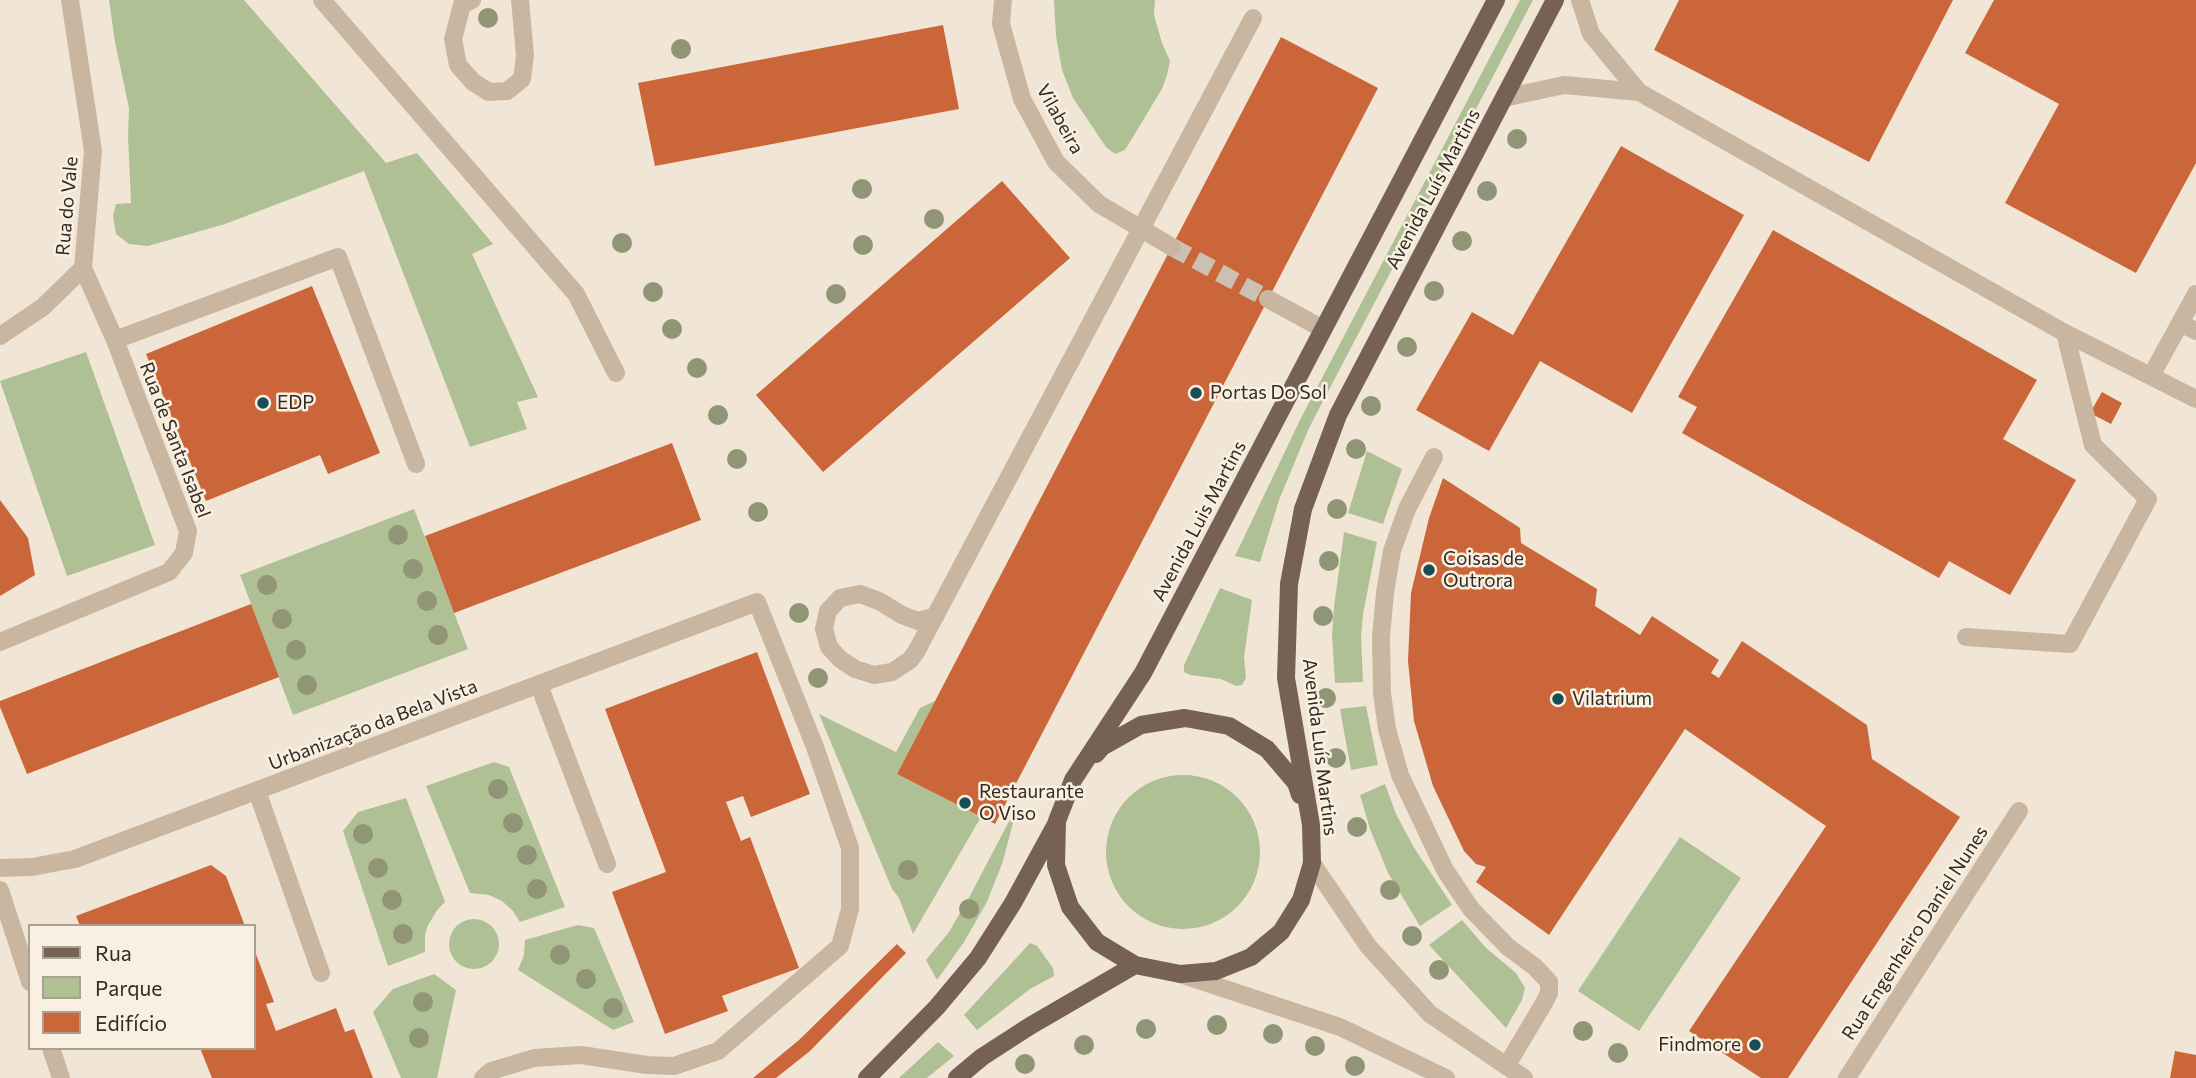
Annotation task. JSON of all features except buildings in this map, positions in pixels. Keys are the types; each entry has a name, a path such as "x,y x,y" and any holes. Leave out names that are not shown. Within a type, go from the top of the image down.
{"main road":[{"name":"Avenida Luis Martins","path":"1073,780 1143,673 1496,0"},
{"name":"Avenida Luís Martins","path":"1135,965 1180,974 1216,971 1251,957 1281,932 1301,900 1312,863 1311,825 1286,678 1289,584 1303,509 1338,415 1555,0"},
{"path":"867,1078 937,1007 978,958 1013,902 1057,821 1073,780 1102,747 1131,730 1141,725 1185,718 1229,726 1267,749 1296,783 1311,825"},
{"path":"957,1078 1030,1026 1135,965 1097,942 1070,907 1056,865 1057,821"}],"street":[{"name":"Rua do Vale","path":"0,335 43,307 83,268 93,151 70,0"},
{"path":"322,0 576,294 615,373"},
{"path":"472,0 462,5 453,39 458,65 472,82 489,92 507,91 522,79 525,55 520,0"},
{"name":"Vilabeira","path":"1003,0 1001,24 1022,99 1056,162 1099,204 1172,247"},
{"path":"1580,0 1591,34 1639,92 2066,332 2196,399"},
{"path":"933,617 918,621 860,594 839,598 828,611 824,629 829,646 840,659 855,669 874,675 891,672 910,660 933,617 1140,229 1253,18"},
{"path":"1504,98 1564,85 1639,92"},
{"path":"115,340 338,257 416,464"},
{"name":"Rua de Santa Isabel","path":"0,642 169,572 184,553 188,531 115,340 83,268"},
{"path":"2151,376 2188,327 2196,294"},
{"path":"1268,299 1323,329"},
{"path":"1966,636 2070,645 2148,499 2093,445 2066,332"},
{"path":"1434,457 1407,509 1392,551 1381,637 1382,693 1387,729 1400,775 1445,870 1471,909 1508,947 1535,967 1549,982 1549,993 1544,1003 1507,1065"},
{"name":"Urbanização da Bela Vista","path":"0,868 32,867 75,859 757,602 815,747 850,848 850,909 840,946 718,1051 674,1066 646,1065 581,1055 534,1058 492,1071 483,1078"},
{"path":"539,685 607,864"},
{"path":"257,791 321,973"},
{"name":"Rua Engenheiro Daniel Nunes","path":"1847,1078 2018,811"},
{"path":"1312,863 1368,946 1430,1014 1524,1078"},
{"path":"0,890 28,976"},
{"path":"1180,974 1340,1027 1446,1078"},
{"path":"52,1050 61,1078"}],"green space":[{"path":"109,0 244,0 386,163 417,153 493,244 472,254 538,397 517,402 527,429 470,447 364,171 225,224 148,246 129,244 116,234 113,216 116,204 131,203 129,108"},
{"path":"1054,0 1155,0 1154,15 1170,61 1162,89 1125,150 1115,154 1106,147 1073,98 1062,70 1056,36"},
{"path":"1520,0 1533,0 1309,428 1279,500 1260,562 1235,556 1300,420"},
{"path":"86,352 155,545 67,576 0,381"},
{"path":"1367,451 1402,469 1383,524 1348,513"},
{"path":"414,509 468,649 293,715 240,575"},
{"path":"1344,532 1377,542 1363,614 1363,682 1335,683 1332,635"},
{"path":"1220,588 1252,600 1244,657 1246,678 1242,685 1236,686 1221,679 1184,672 1184,665"},
{"path":"935,701 897,774 981,817 913,934 819,714 896,752 920,708"},
{"path":"1366,706 1378,765 1351,770 1340,709"},
{"path":"494,762 509,767 565,907 520,922 502,901 489,895 470,893 426,786"},
{"path":"1183,775 1213,780 1238,797 1255,822 1260,852 1255,882 1238,907 1213,924 1183,929 1153,924 1128,907 1111,882 1106,852 1111,822 1128,797 1153,780"},
{"path":"1385,784 1396,814 1413,846 1452,905 1420,926 1388,873 1360,795"},
{"path":"406,798 445,902 428,925 425,952 388,966 343,831 358,812"},
{"path":"1018,804 1003,861 987,902 964,942 937,980 926,960 949,932"},
{"path":"1680,837 1741,878 1639,1031 1578,991"},
{"path":"474,919 492,926 499,944 492,962 474,969 456,962 449,944 456,926"},
{"path":"1462,920 1486,948 1516,973 1525,988 1522,1000 1506,1028 1429,945"},
{"path":"578,925 594,928 634,1022 613,1030 518,970 524,955 525,940"},
{"path":"1030,943 1037,946 1053,968 1054,976 1030,989 977,1030 964,1015"},
{"path":"434,974 456,990 437,1078 401,1078 373,1012 393,989"},
{"path":"938,1042 954,1056 927,1078 899,1078"}],"tunnel":[{"path":"1172,247 1268,299"}],"place":[{"name":"Portas Do Sol","path":"1196,393"},
{"name":"EDP","path":"263,403"},
{"name":"Coisas de Outrora","path":"1429,570"},
{"name":"Vilatrium","path":"1558,699"},
{"name":"Restaurante O Viso","path":"965,803"},
{"name":"Findmore","path":"1755,1045"}]}
